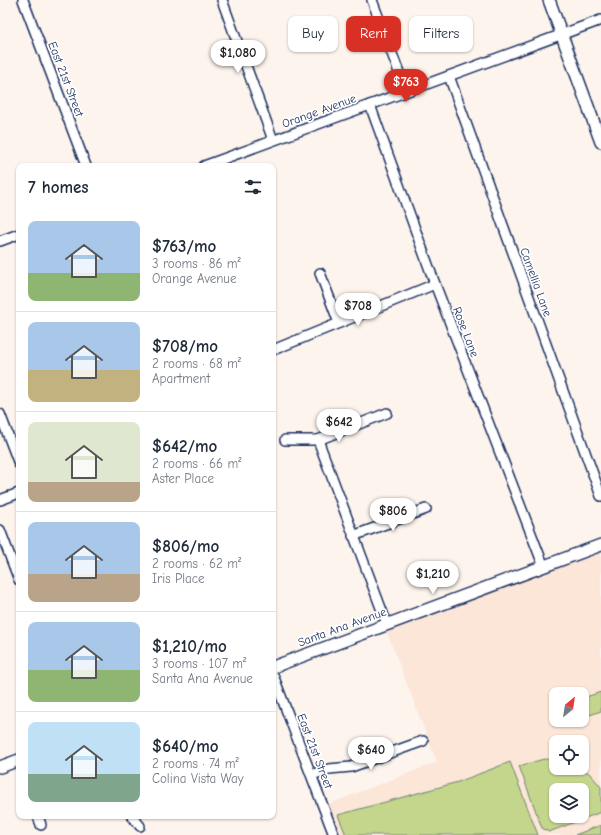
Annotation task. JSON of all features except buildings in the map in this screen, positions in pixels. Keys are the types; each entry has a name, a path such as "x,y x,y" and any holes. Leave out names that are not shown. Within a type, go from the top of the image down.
{"street":[{"name":"East 21st Street","path":"23,0 85,163"},
{"path":"222,0 274,140"},
{"path":"372,0 406,91"},
{"path":"549,0 601,142"},
{"name":"Orange Avenue","path":"212,163 601,20"},
{"name":"Camellia Lane","path":"449,76 601,496"},
{"name":"Rose Lane","path":"370,105 435,284 544,567"},
{"path":"0,241 16,235"},
{"path":"320,273 339,324"},
{"path":"276,349 435,284"},
{"path":"285,440 318,440 387,413"},
{"path":"0,414 16,456"},
{"path":"318,440 387,624"},
{"path":"0,500 16,494"},
{"path":"353,536 426,509"},
{"path":"0,530 16,572"},
{"name":"Santa Ana Avenue","path":"276,666 601,545"},
{"name":"East 21st Street","path":"276,683 334,835"},
{"path":"312,775 329,769 351,766 423,741"},
{"path":"0,766 16,763"},
{"path":"39,819 41,825"},
{"path":"134,819 140,826"}],"shaded area":[{"path":"601,551 601,835 341,835 329,804 437,762 387,632"}],"green space":[{"path":"601,692 601,711 590,715 589,696"},
{"path":"544,759 549,759 549,775 590,774 601,787 601,812 589,817 589,783 549,783 549,823 572,823 549,832 542,828 519,766"},
{"path":"510,762 538,835 346,835 338,815 458,782"},
{"path":"601,825 601,835 575,835"}]}
